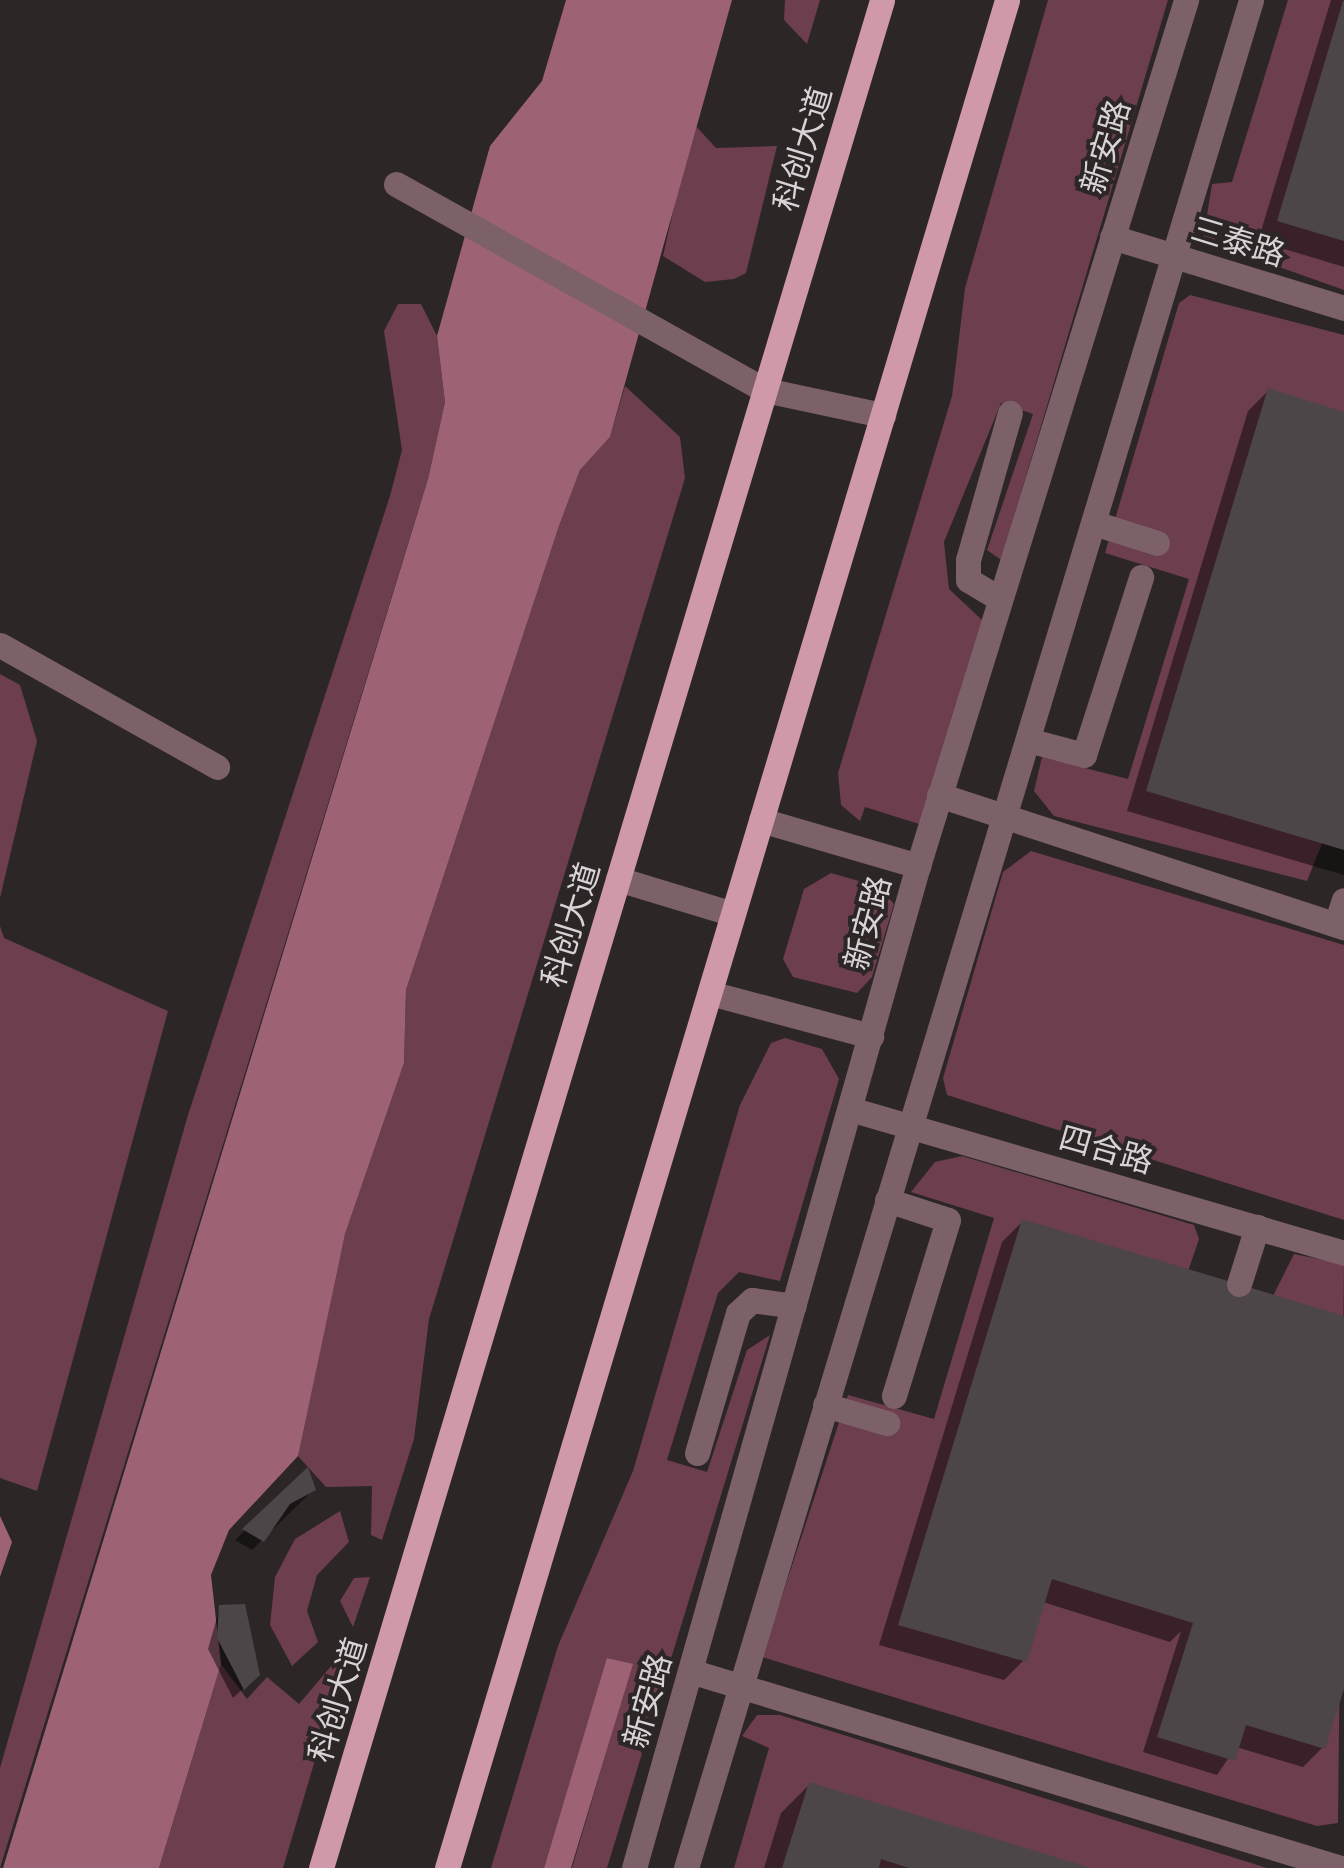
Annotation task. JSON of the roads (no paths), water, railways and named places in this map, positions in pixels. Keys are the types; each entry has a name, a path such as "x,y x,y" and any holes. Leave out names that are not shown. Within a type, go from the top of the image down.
{"main road":[{"name":"科创大道","path":"322,1868 882,0"},
{"path":"447,1868 1007,0"}],"street":[{"name":"新安路","path":"634,1868 918,866 1186,0"},
{"path":"686,1868 1250,0"},
{"path":"396,184 765,390 883,414"},
{"name":"三泰路","path":"1112,237 1344,308"},
{"path":"1000,599 968,580 968,560 1010,413"},
{"path":"1094,522 1157,543"},
{"path":"1028,740 1084,755 1141,576"},
{"path":"0,646 217,767"},
{"path":"939,795 1341,917"},
{"path":"761,820 918,866"},
{"path":"618,879 733,914"},
{"path":"710,993 871,1036"},
{"name":"四合路","path":"850,1110 1344,1253"},
{"path":"888,1200 948,1220 894,1396"},
{"path":"1239,1284 1257,1227"},
{"path":"697,1453 738,1313 752,1300 794,1306"},
{"path":"825,1405 886,1423"},
{"path":"690,1670 1341,1868"}]}
